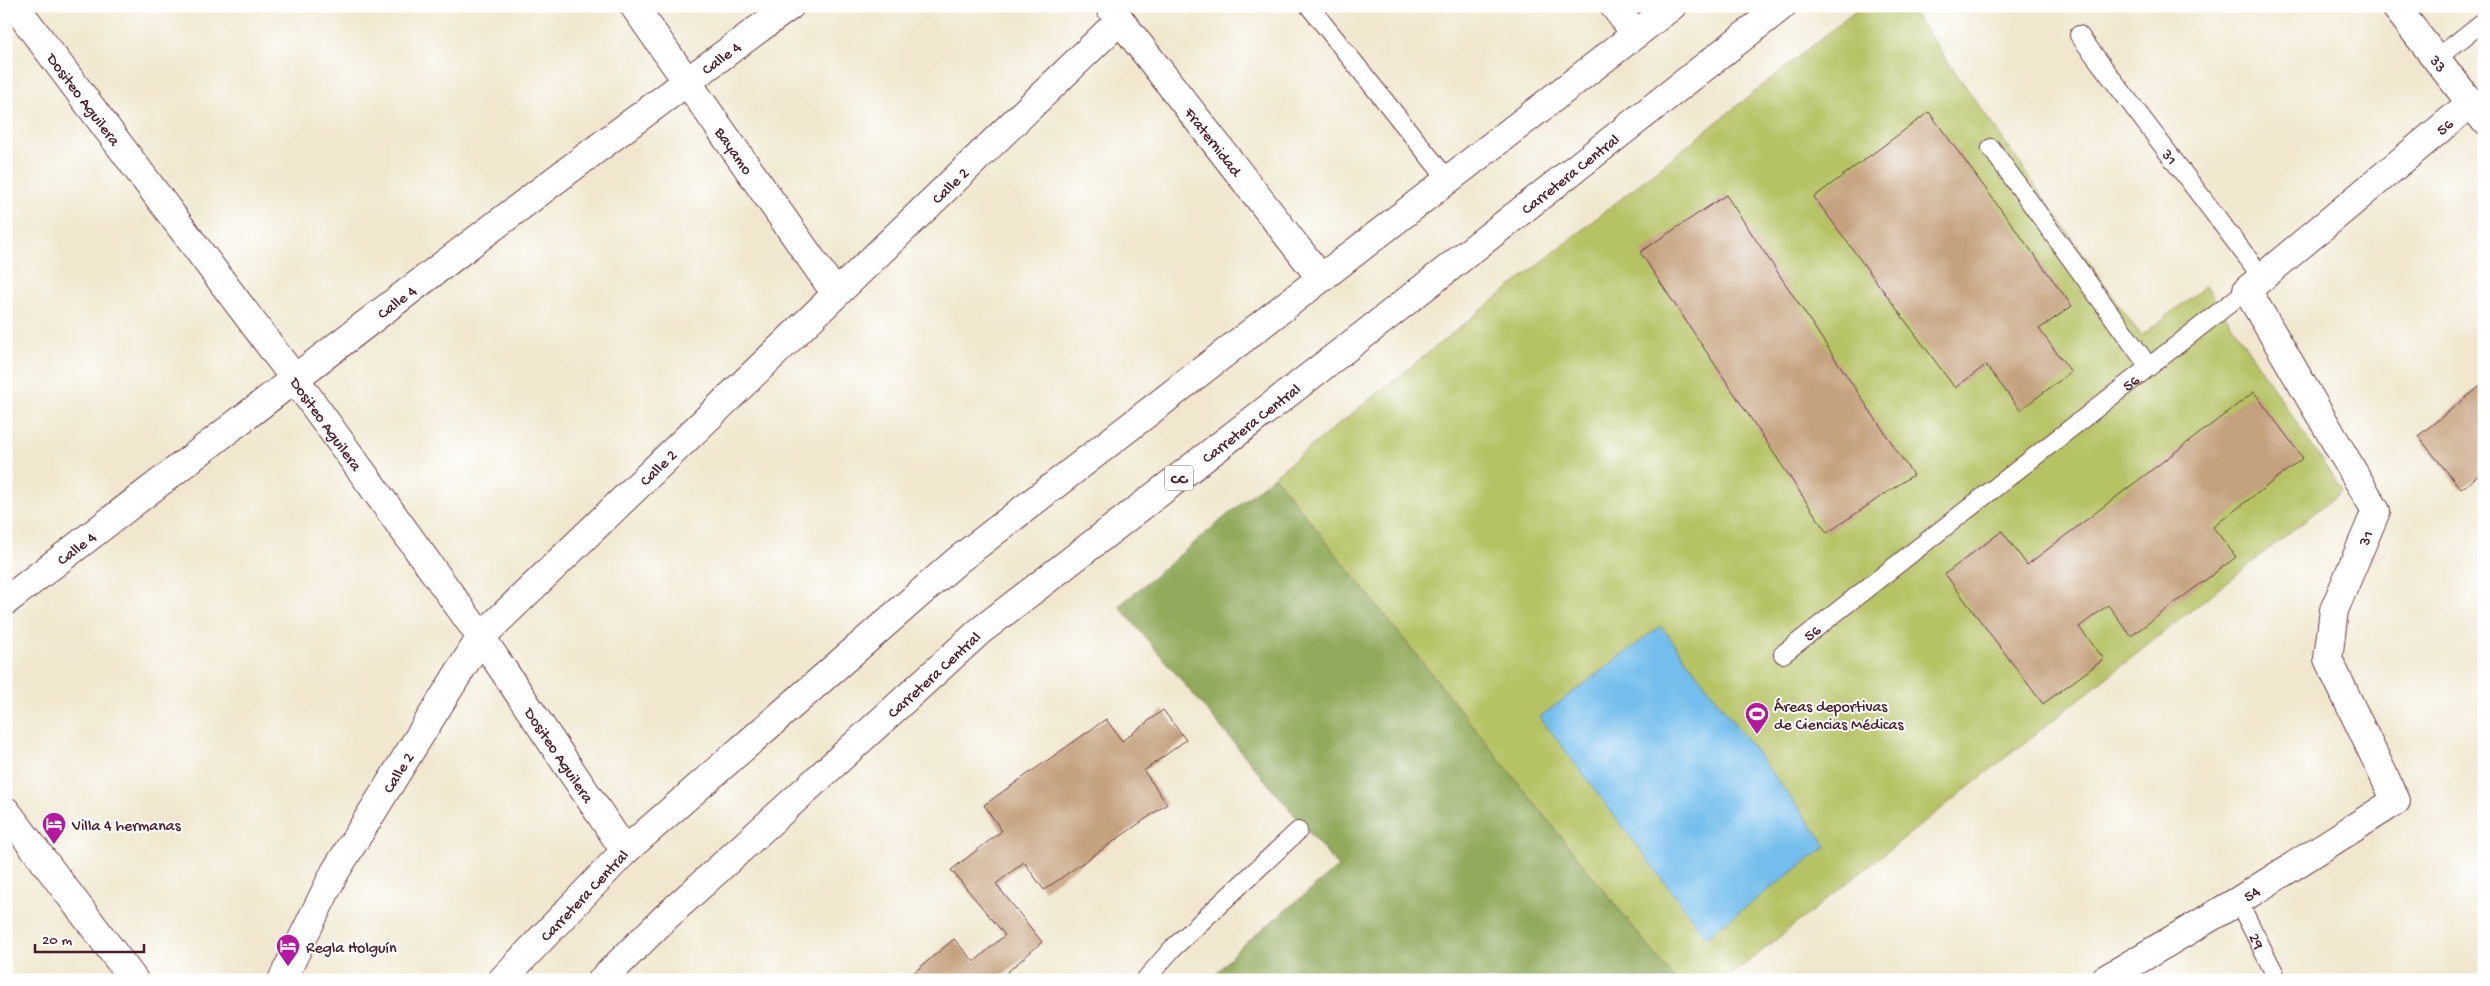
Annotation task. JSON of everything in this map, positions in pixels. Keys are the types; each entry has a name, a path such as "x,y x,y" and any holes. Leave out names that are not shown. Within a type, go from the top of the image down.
{"street":[{"name":"Dositeo Aguilera","path":"15,6 295,379 480,637 625,852"},
{"name":"Bayamo","path":"634,6 836,294"},
{"name":"Calle 4","path":"6,602 295,379 687,81 790,6"},
{"path":"1614,6 1636,34"},
{"name":"Carretera Central","path":"502,980 625,852 958,560 1320,277 1672,6"},
{"name":"Carretera Central","path":"602,980 666,917 980,632 1366,334 1782,6"},
{"name":"33","path":"2395,6 2477,111"},
{"name":"Fraternidad","path":"1114,13 1320,277"},
{"name":"Calle 2","path":"282,980 335,872 480,637 836,294 1114,13"},
{"name":"56","path":"2255,284 2477,111"},
{"name":"31","path":"2255,284 2376,511 2334,610 2328,659 2396,801"},
{"name":"54","path":"2104,980 2238,901 2396,801"},
{"path":"6,811 134,980"}],"lane":[{"path":"1308,6 1447,179"},
{"path":"2436,58 2484,21"},
{"name":"31","path":"2079,35 2255,284"},
{"path":"1991,148 2149,367"},
{"name":"56","path":"1783,654 2255,284"},
{"path":"1145,980 1172,949 1298,830"},
{"name":"29","path":"2238,901 2278,980"}],"green space":[{"name":"Áreas deportivas de Ciencias Médicas","path":"1862,6 1909,6 2141,336 2206,286 2342,491 1725,980 1675,980 1274,476"},
{"path":"1274,476 1675,980 1211,980 1236,951 1338,867 1119,606"}],"water":[{"path":"1661,626 1827,846 1706,937 1540,717"}],"building":[{"path":"1929,112 2072,306 2039,329 2071,372 2020,410 1986,365 1955,388 1814,197"},
{"path":"1726,195 1913,475 1827,533 1640,252"},
{"path":"2484,383 2484,471 2461,489 2418,436"},
{"path":"2254,392 2303,458 2213,527 2236,557 2131,636 2108,605 2079,627 2104,659 2043,704 1945,574 2002,531 2027,565"},
{"path":"1163,710 1186,740 1144,771 1167,804 1044,890 1024,862 996,884 1042,942 998,980 905,980 954,939 974,962 1005,935 951,870 1002,831 984,805 1106,719 1122,741"}],"place":[{"name":"Áreas deportivas de Ciencias Médicas","path":"1757,735"},
{"name":"Villa 4 hermanas","path":"54,845"},
{"name":"Regla Holguín","path":"288,967"}]}
